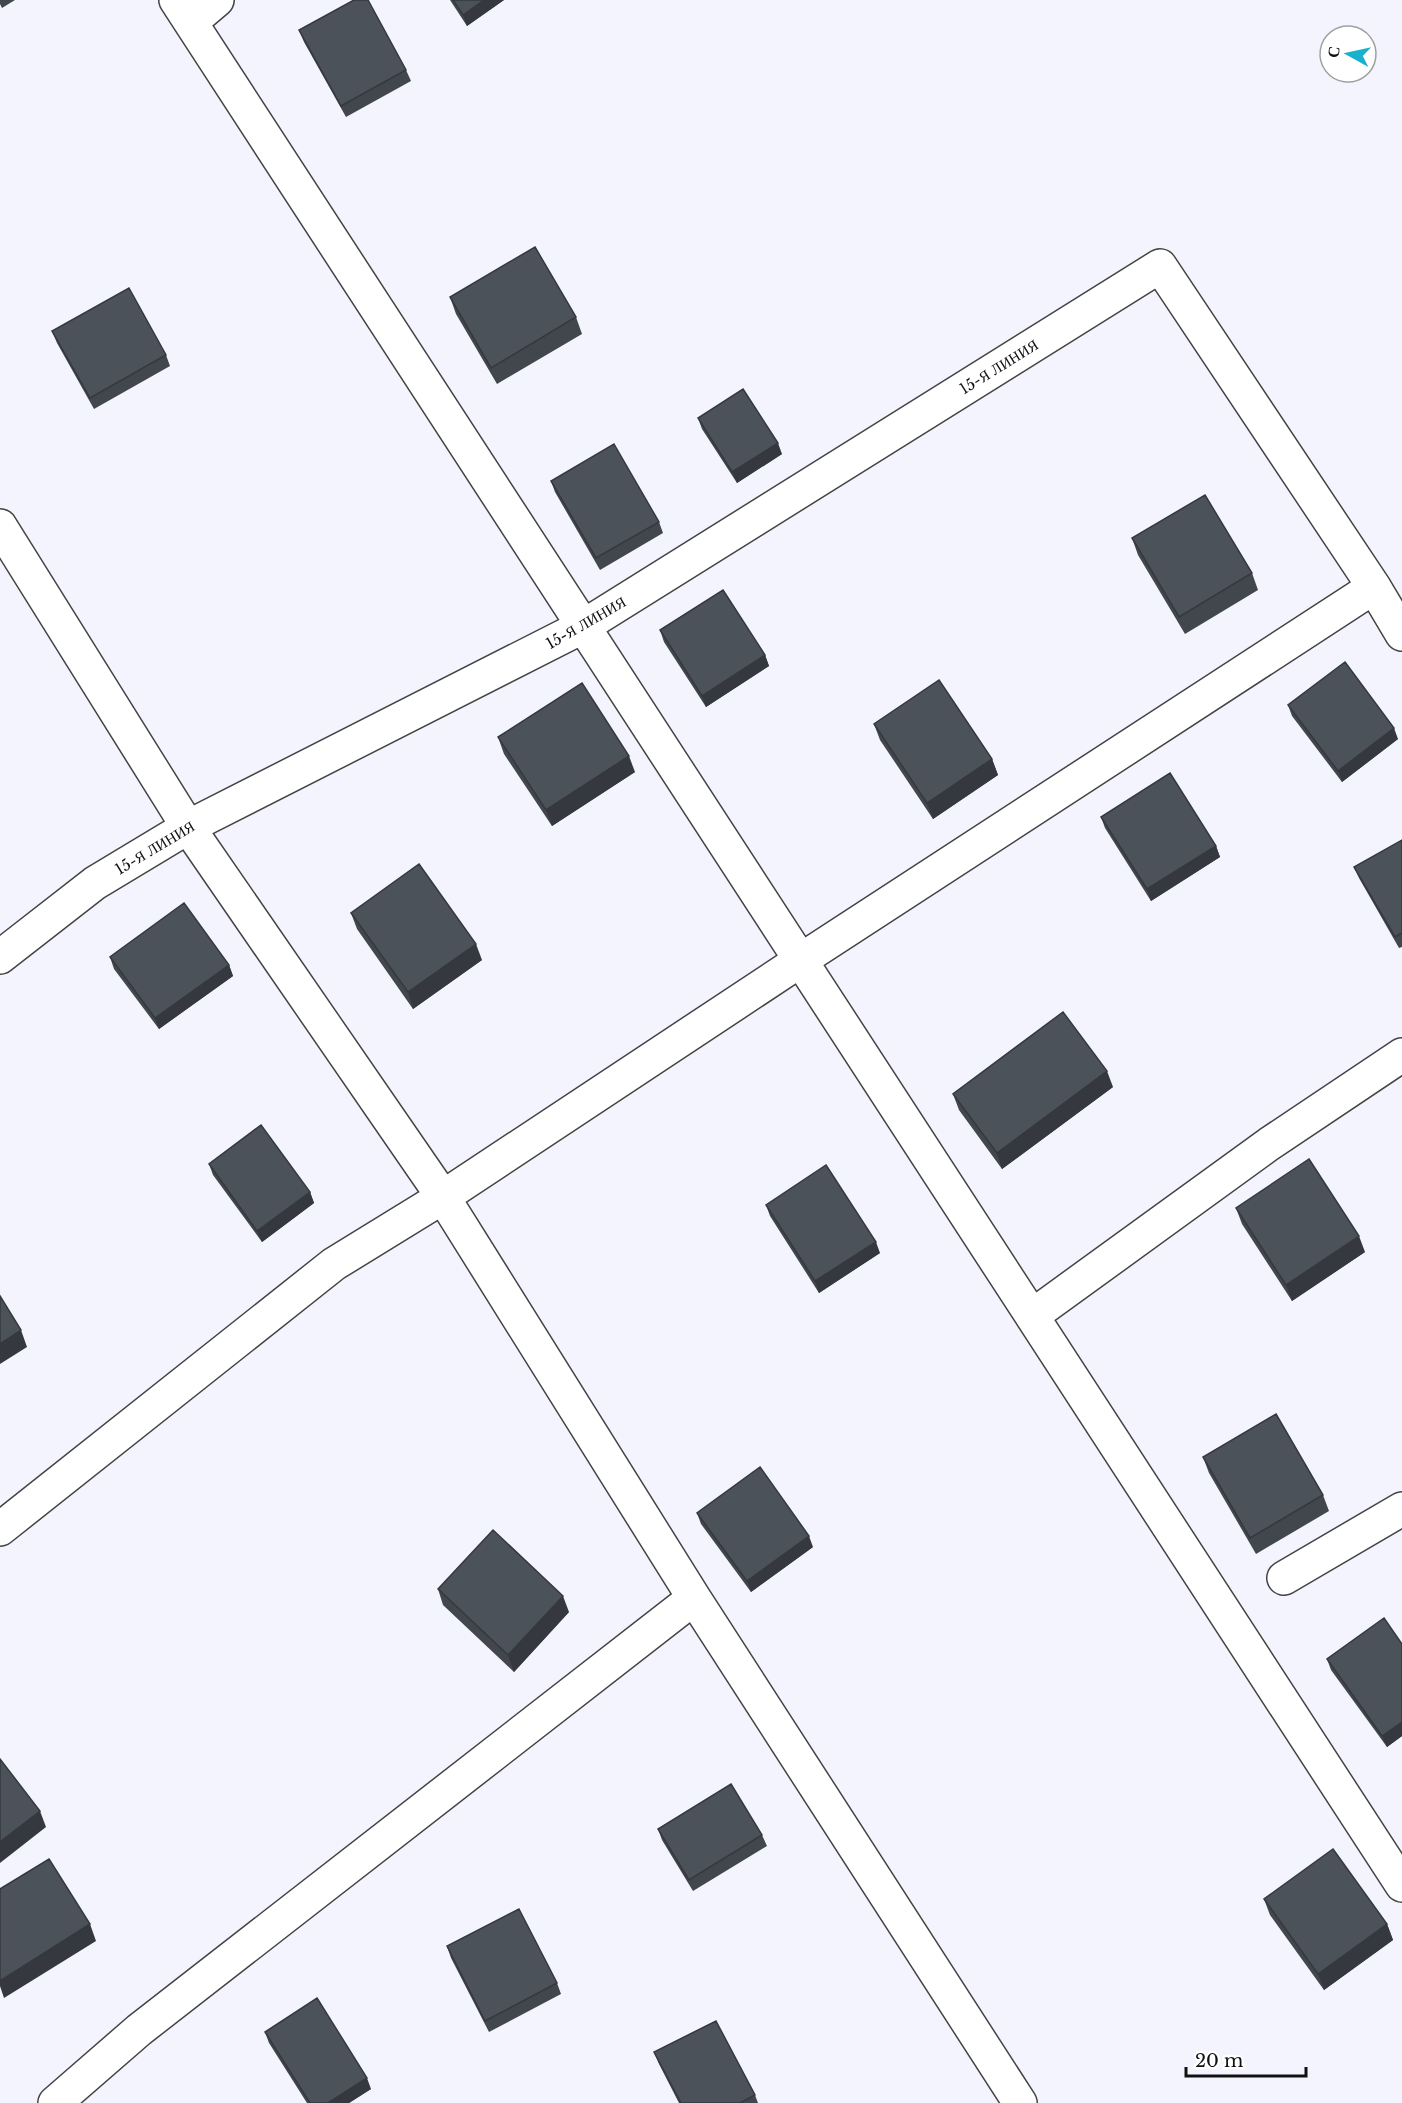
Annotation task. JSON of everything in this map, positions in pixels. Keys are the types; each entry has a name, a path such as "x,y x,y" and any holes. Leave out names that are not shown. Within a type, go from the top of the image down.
{"street":[{"path":"217,0 183,11 1402,1885"},
{"name":"15-Я ЛИНИЯ","path":"0,957 95,883 188,827 584,626 1160,266 1374,587"},
{"path":"0,526 188,827 443,1197 694,1598 1020,2103"},
{"path":"0,1529 334,1264 443,1197 801,960 1374,587 1402,634"},
{"path":"1032,1316 1269,1144 1402,1055"},
{"path":"1284,1578 1402,1509"},
{"path":"55,2103 148,2023 694,1598"}],"building":[{"path":"354,0 368,0 406,70 341,106 299,30"},
{"path":"453,0 484,0 463,15"},
{"path":"535,247 576,317 491,368 450,297"},
{"path":"129,288 166,355 90,398 52,331"},
{"path":"743,389 778,443 732,472 698,418"},
{"path":"614,444 659,522 596,558 551,481"},
{"path":"1205,495 1252,573 1179,617 1132,538"},
{"path":"723,590 765,655 702,696 660,630"},
{"path":"1345,662 1394,728 1338,771 1288,705"},
{"path":"939,680 992,759 927,803 874,724"},
{"path":"582,683 629,756 546,810 498,737"},
{"path":"1170,773 1216,846 1147,889 1101,817"},
{"path":"1402,840 1402,933 1395,937 1354,867"},
{"path":"419,864 476,944 408,992 351,913"},
{"path":"184,903 229,965 155,1018 110,957"},
{"path":"1063,1012 1107,1071 997,1153 953,1094"},
{"path":"261,1125 310,1192 257,1231 209,1164"},
{"path":"1309,1159 1359,1236 1286,1285 1236,1208"},
{"path":"826,1165 876,1242 815,1281 766,1205"},
{"path":"0,1296 21,1330 0,1344"},
{"path":"1276,1414 1323,1495 1250,1538 1203,1457"},
{"path":"760,1467 809,1536 747,1581 697,1513"},
{"path":"493,1530 563,1596 508,1655 438,1589"},
{"path":"1384,1618 1402,1644 1402,1722 1382,1736 1327,1659"},
{"path":"0,1759 40,1811 0,1842"},
{"path":"731,1784 762,1835 689,1880 658,1829"},
{"path":"1333,1849 1387,1924 1318,1974 1264,1899"},
{"path":"49,1859 90,1924 0,1981 0,1889"},
{"path":"519,1909 557,1983 485,2021 447,1946"},
{"path":"317,1998 367,2078 328,2103 310,2103 265,2032"},
{"path":"716,2021 755,2095 740,2103 681,2103 654,2052"}]}
